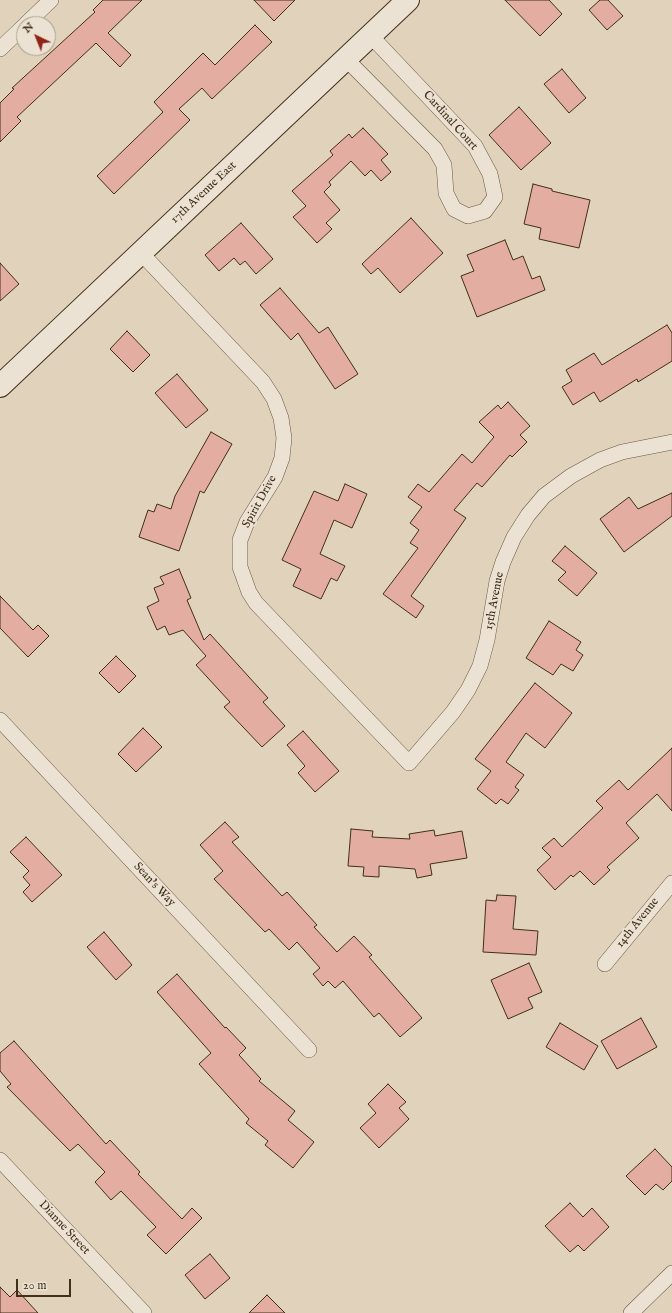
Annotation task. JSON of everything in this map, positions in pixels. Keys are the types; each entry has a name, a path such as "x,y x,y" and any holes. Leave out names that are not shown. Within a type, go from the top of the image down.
{"street":[{"path":"34,16 51,0"},
{"name":"17th Avenue East","path":"0,386 408,0"},
{"path":"0,48 16,33"},
{"name":"Cardinal Court","path":"346,59 435,149 444,165 446,193 454,209 468,216 485,211 495,197 490,174 475,146 370,35"},
{"name":"Spirit Drive","path":"141,253 262,382 274,399 281,418 284,438 282,458 275,476 247,522 240,540 240,567 249,592 256,602 409,763"},
{"name":"15th Avenue","path":"409,763 453,712 468,690 480,666 488,640 497,581 503,562 514,537 528,515 544,496 570,476 600,460 622,452 672,442"},
{"name":"Sean's Way","path":"0,720 309,1050"},
{"name":"14th Avenue","path":"605,964 672,883"},
{"name":"Dianne Street","path":"0,1160 144,1313"},
{"path":"631,1313 672,1273"}],"building":[{"path":"103,0 142,0 108,33 131,55 120,67 96,43 17,117 21,121 0,142 0,103 14,89 12,88 47,56 56,56 56,48 95,12 93,10"},
{"path":"254,0 295,0 274,21"},
{"path":"505,0 549,0 562,14 540,36"},
{"path":"600,0 608,0 623,16 607,30 589,10"},
{"path":"255,25 272,42 212,99 202,88 179,109 190,120 114,194 97,176 163,112 154,102 203,53 215,65"},
{"path":"562,69 586,98 569,113 544,84"},
{"path":"519,107 551,143 521,170 489,135"},
{"path":"363,128 388,154 381,160 391,172 381,181 371,170 365,176 351,161 329,182 331,185 324,192 340,210 326,223 332,229 317,243 293,217 306,206 292,191 333,155 330,151 349,134 352,138"},
{"path":"533,184 552,189 552,191 590,200 579,248 539,239 541,228 524,224"},
{"path":"411,218 443,253 400,293 378,268 371,274 362,264"},
{"path":"241,223 273,259 256,274 245,261 240,265 234,258 219,271 205,255"},
{"path":"505,240 513,260 523,256 532,279 540,276 545,290 477,317 461,276 474,271 467,255"},
{"path":"0,263 19,284 0,301"},
{"path":"280,288 319,333 328,327 358,374 335,389 298,333 291,340 260,305"},
{"path":"667,325 672,333 672,361 638,382 637,379 600,402 594,392 573,405 562,387 572,381 566,370 594,353 602,365"},
{"path":"127,331 150,355 133,372 110,349"},
{"path":"177,374 208,410 186,428 155,393"},
{"path":"508,402 530,426 520,435 527,442 512,457 510,455 482,487 477,483 454,510 466,518 411,596 424,606 416,618 383,594 418,548 410,543 419,530 410,523 422,507 408,497 418,484 429,492 462,454 472,463 494,437 479,422 498,405 501,409"},
{"path":"211,432 232,444 204,493 200,491 179,551 139,537 148,510 154,512 157,504 171,509 175,496"},
{"path":"345,484 367,494 352,528 334,520 320,554 345,566 337,581 331,578 321,599 293,586 301,569 282,560 314,491 338,501"},
{"path":"672,493 672,516 624,552 600,519 629,497 638,509"},
{"path":"565,546 597,573 577,596 558,580 566,572 552,561"},
{"path":"179,569 191,598 187,600 204,640 210,634 268,698 263,702 285,726 262,747 224,707 230,702 196,665 206,656 183,630 169,635 165,626 157,630 147,607 159,601 154,588 164,584 160,577"},
{"path":"0,596 33,630 38,625 49,636 28,657 0,628"},
{"path":"549,621 581,642 576,650 583,655 573,671 561,664 553,675 526,658"},
{"path":"116,656 136,676 119,693 99,673"},
{"path":"535,683 572,713 545,748 526,733 506,762 524,775 515,787 519,790 508,804 501,799 496,804 477,789 491,771 475,759"},
{"path":"143,728 162,747 136,772 118,754"},
{"path":"303,731 339,771 315,792 298,773 305,766 287,745"},
{"path":"672,748 672,811 657,794 626,823 639,838 607,867 610,870 594,885 580,871 573,877 571,875 555,890 537,870 551,857 542,848 554,838 562,847 603,808 596,801 619,780 628,790"},
{"path":"225,822 239,837 232,842 282,896 287,892 317,925 314,927 337,952 354,936 372,955 369,957 422,1018 400,1037 379,1013 374,1017 343,981 335,988 328,981 323,986 313,974 320,968 297,942 289,950 269,929 265,932 214,879 223,871 200,845"},
{"path":"351,829 373,831 372,837 410,839 409,834 434,830 435,836 462,831 467,858 430,864 432,875 417,878 415,869 379,866 379,877 363,876 364,867 348,866"},
{"path":"26,837 62,875 32,902 23,892 30,885 23,877 29,871 10,852"},
{"path":"497,895 516,896 513,929 538,931 536,955 483,952 486,900 496,901"},
{"path":"104,932 132,965 116,980 87,947"},
{"path":"529,963 542,992 528,998 533,1008 508,1019 491,980"},
{"path":"177,974 225,1028 226,1027 246,1048 239,1055 261,1079 259,1081 295,1111 288,1120 314,1142 293,1168 265,1145 268,1141 246,1123 249,1119 199,1064 211,1053 157,992"},
{"path":"641,1018 657,1047 617,1069 601,1041"},
{"path":"560,1023 598,1046 584,1070 546,1047"},
{"path":"14,1041 106,1144 110,1140 140,1172 138,1174 182,1219 192,1208 202,1218 166,1254 147,1235 156,1227 121,1191 111,1200 95,1182 105,1172 78,1144 70,1151 7,1087 11,1084 0,1071 0,1053"},
{"path":"388,1084 406,1102 399,1108 409,1119 379,1148 360,1128 376,1113 368,1104"},
{"path":"655,1149 672,1167 672,1181 663,1190 656,1184 645,1195 626,1176"},
{"path":"570,1203 583,1217 592,1208 609,1227 584,1251 578,1245 570,1252 545,1226"},
{"path":"210,1254 230,1278 205,1299 185,1275"},
{"path":"0,1287 10,1297 17,1290 38,1313 0,1313"},
{"path":"267,1295 285,1313 249,1313"}]}
